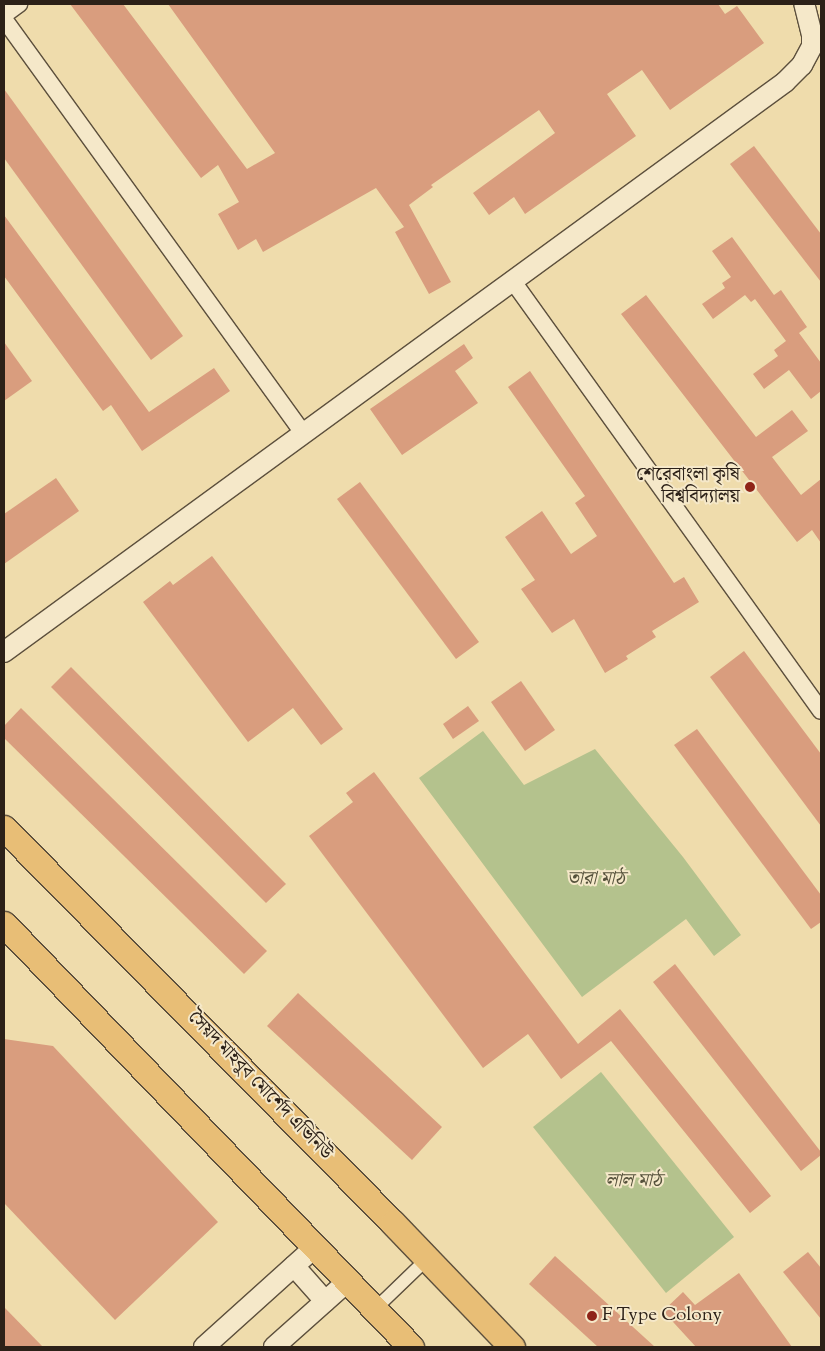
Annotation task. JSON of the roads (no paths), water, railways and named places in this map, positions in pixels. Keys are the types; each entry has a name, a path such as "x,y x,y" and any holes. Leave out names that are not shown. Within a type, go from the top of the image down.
{"main road":[{"name":"সৈয়দ মাহবুব মোর্শেদ এভিনিউ","path":"4,828 512,1347"},
{"path":"4,924 411,1347"}],"street":[{"path":"20,4 4,17 303,433"},
{"path":"4,652 785,82 802,64 812,46 812,35 804,4"},
{"path":"512,280 821,711"},
{"path":"204,1347 315,1247"},
{"path":"374,1310 427,1259"},
{"path":"294,1266 325,1301"},
{"path":"274,1347 347,1282"}],"place":[{"name":"শেরেবাংলা কৃষি বিশ্ববিদ্যালয়","path":"750,487"},
{"name":"F Type Colony","path":"592,1316"}],"park label":[{"name":"তারা মাঠ","path":"596,880"},
{"name":"লাল মাঠ","path":"634,1182"}]}
